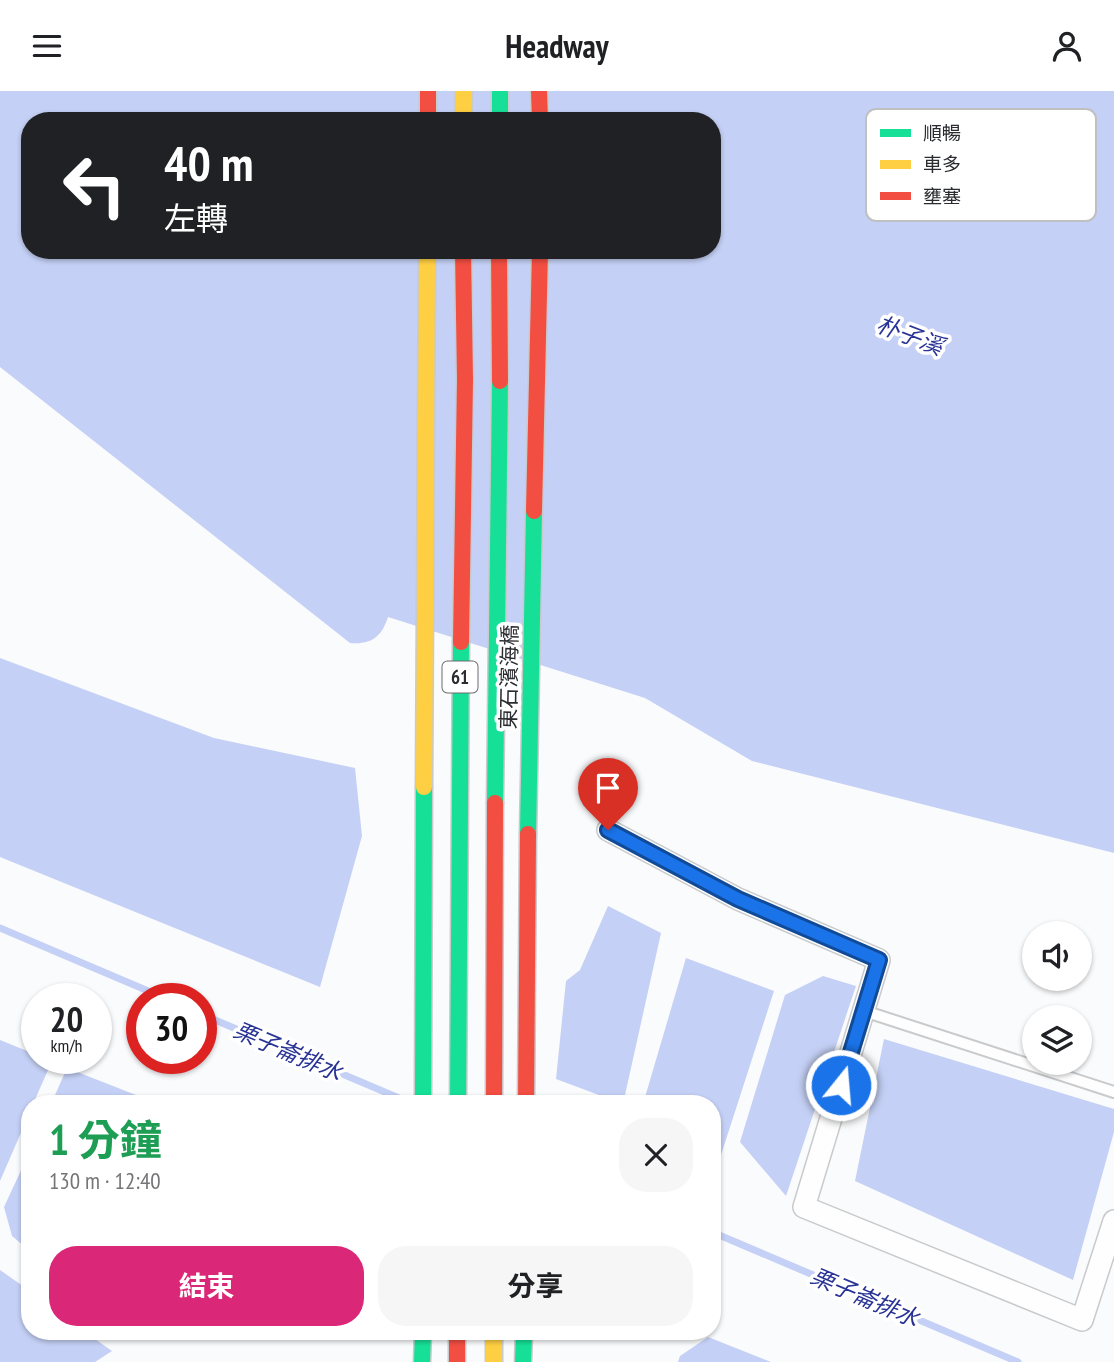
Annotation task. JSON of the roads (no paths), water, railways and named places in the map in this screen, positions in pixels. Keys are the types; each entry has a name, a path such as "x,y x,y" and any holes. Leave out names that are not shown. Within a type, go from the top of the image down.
{"main road":[{"path":"428,91 428,112"},
{"path":"463,112 464,91"},
{"path":"500,91 500,112"},
{"path":"540,91 540,112"},
{"path":"423,1095 427,259"},
{"name":"61","path":"458,1095 465,379 463,259"},
{"name":"東石濱海橋","path":"494,1095 499,259"},
{"name":"東石濱海橋","path":"526,1095 529,757 540,259"},
{"path":"422,1362 423,1340"},
{"path":"457,1340 457,1362"},
{"path":"523,1362 524,1340"}],"street":[{"path":"608,830 738,899 879,960 804,1207 1082,1321 1114,1221"}],"lane":[{"path":"864,1011 1114,1093"}],"water":[{"name":"朴子溪","path":"0,91 1114,91 1114,853 752,761 645,698 388,617 375,638 350,643 0,367"},
{"path":"0,658 214,738 355,768 362,836 320,987 0,857"},
{"path":"608,906 661,933 625,1095 599,1095 556,1079 566,981 580,970"},
{"path":"686,958 774,991 721,1155 721,1095 646,1095"},
{"path":"823,976 856,986 786,1196 740,1142 785,995"},
{"path":"884,1039 1114,1109 1114,1132 1073,1280 855,1181"},
{"path":"0,1040 21,1049 21,1074 46,1074 37,1095 21,1095 21,1133 0,1181"},
{"path":"64,1074 82,1074 136,1095 55,1095"},
{"path":"21,1170 21,1244 12,1236 4,1207"},
{"path":"0,1270 21,1285 21,1340 96,1340 112,1351 95,1362 0,1362"},
{"path":"704,1340 716,1340 771,1362 678,1362 680,1356"}],"waterway":[{"name":"栗子崙排水","path":"0,928 129,983"},
{"name":"栗子崙排水","path":"217,1021 392,1095"},
{"name":"栗子崙排水","path":"721,1236 1018,1362"}]}
